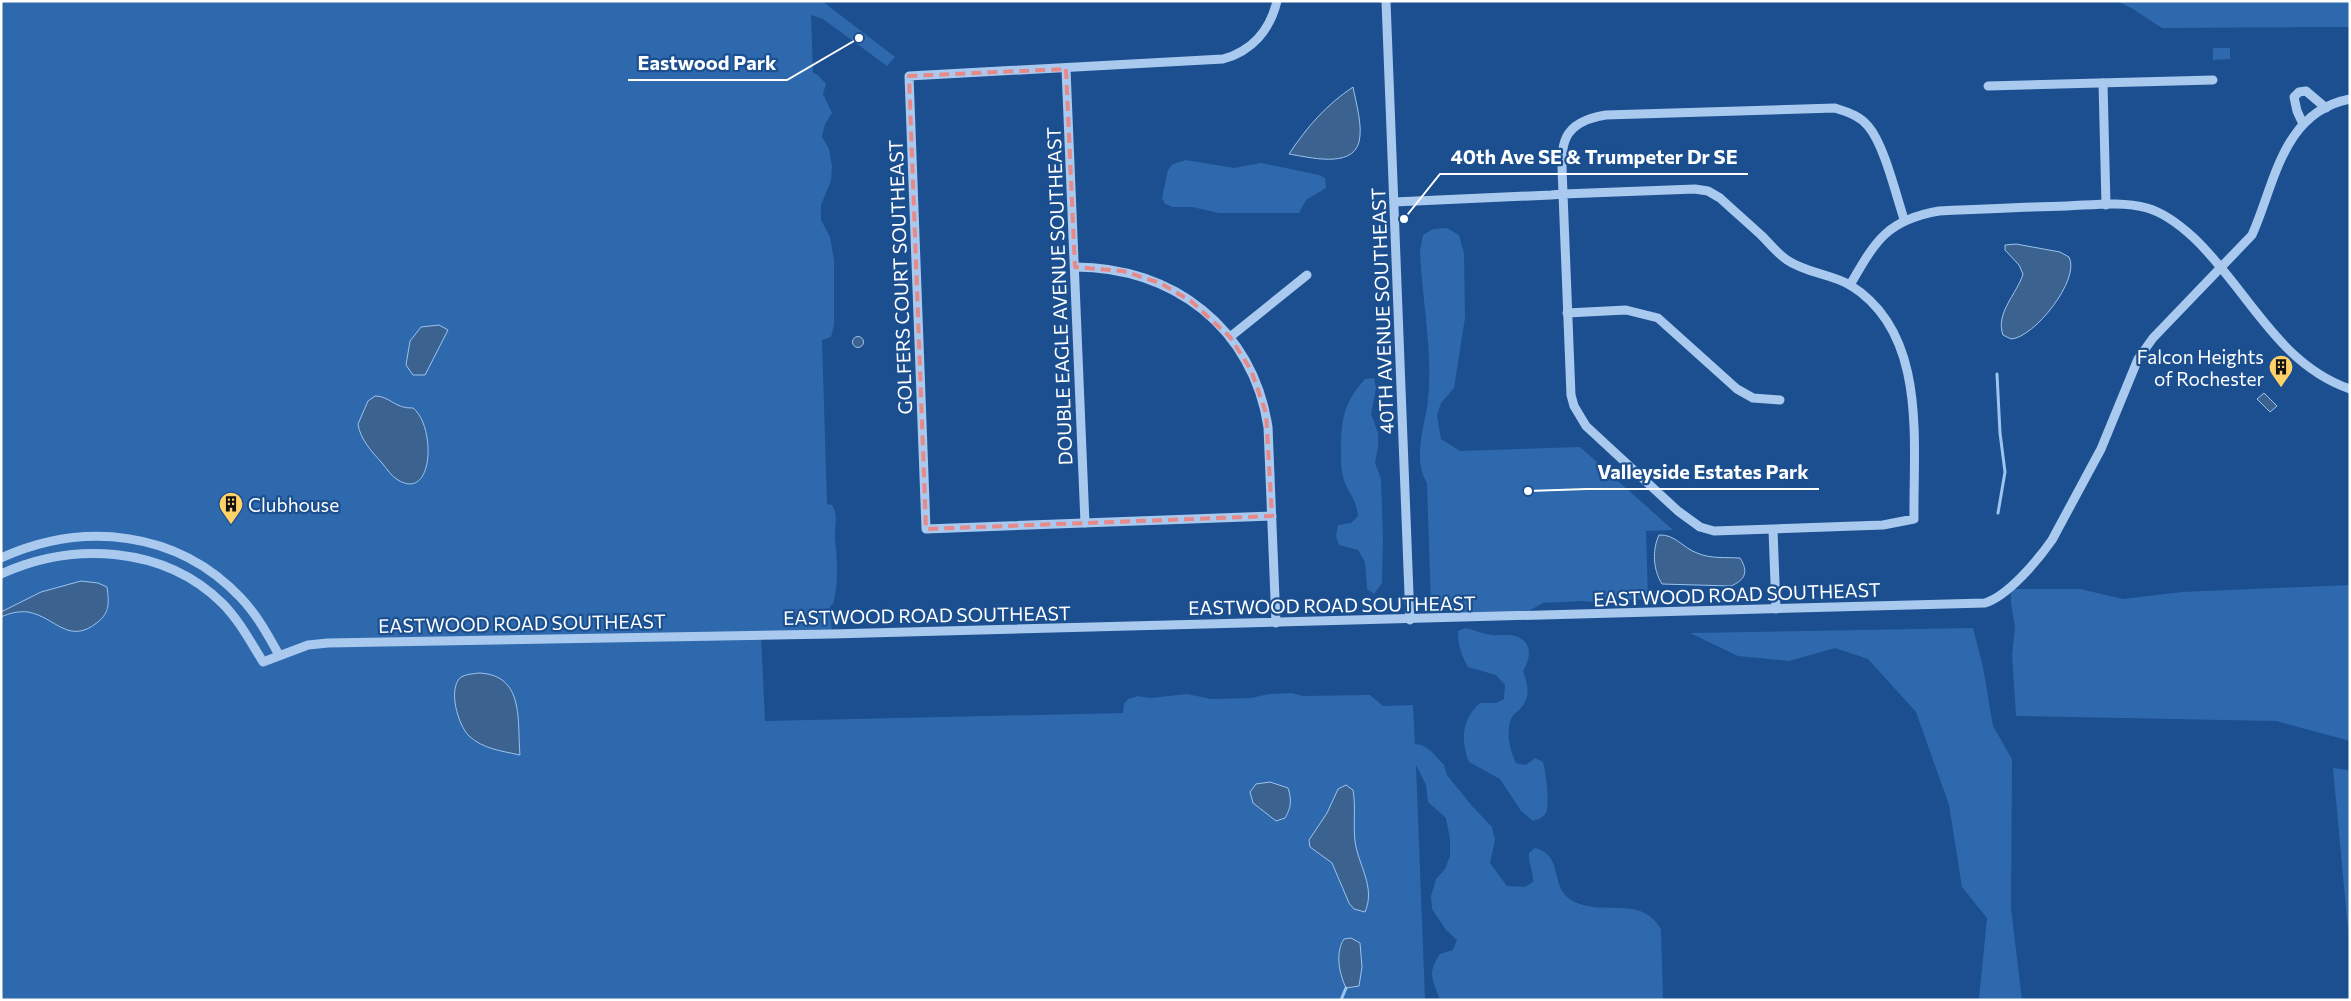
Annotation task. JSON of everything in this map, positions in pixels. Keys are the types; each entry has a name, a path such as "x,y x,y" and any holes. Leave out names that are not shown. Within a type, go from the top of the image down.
{"street":[{"name":"GOLFERS COURT SOUTHEAST","path":"1272,516 926,529 909,76 1199,62 1233,56 1245,50 1262,34 1270,22 1278,1"},
{"name":"40TH AVENUE SOUTHEAST","path":"1386,1 1410,620"},
{"name":"DOUBLE EAGLE AVENUE SOUTHEAST","path":"1066,69 1085,523"},
{"path":"1988,86 2213,80"},
{"path":"2103,83 2106,204"},
{"path":"2326,108 2306,91 2299,92 2294,98 2303,124 2326,108 2350,99"},
{"path":"1394,202 1563,194 1695,189 1708,191 1720,198 1787,260 1802,268 1850,285 1871,302 1888,322 1906,361 1913,402 1914,520 1883,525 1714,531 1700,527 1678,511 1586,426 1578,416 1571,395 1563,194 1563,144 1576,124 1588,118 1606,115 1835,108 1859,117 1869,126 1878,142 1904,219"},
{"name":"EASTWOOD ROAD SOUTHEAST","path":"1,574 52,557 78,553 123,555 155,564 192,579 221,602 246,633 263,662 308,645 328,643 832,634 1410,620 1985,603 1999,596 2042,554 2052,540 2101,449 2138,359 2153,338 2222,266 2241,249 2252,235 2281,157 2303,124"},
{"path":"1850,285 1877,242 1887,231 1904,219 1939,210 2106,204 2147,208 2182,226 2222,266 2263,322 2300,361 2318,373 2350,389"},
{"path":"1075,267 1123,271 1160,283 1191,301 1230,337 1251,370 1263,401 1268,427 1276,623"},
{"path":"1230,337 1307,275"},
{"path":"1567,314 1626,310 1658,318 1736,389 1753,398 1780,400"},
{"path":"1773,530 1776,609"},
{"path":"1,558 40,544 74,536 116,536 148,542 191,560 230,588 253,613 279,655"}],"highlighted area":[{"path":"1066,69 1075,267 1123,271 1160,283 1191,301 1230,337 1251,370 1266,413 1272,516 926,529 909,76"}],"shaded area":[{"path":"1,1 822,1 895,57 887,66 823,19 811,15 813,73 818,75 826,84 823,94 832,113 825,124 822,137 829,149 832,167 831,181 821,205 821,220 830,237 834,260 834,325 831,337 822,340 827,504 832,505 835,513 837,580 833,604 830,606 832,634 761,635 765,721 1123,713 1124,704 1128,699 1138,696 1150,698 1187,694 1211,699 1251,698 1269,694 1292,693 1303,696 1370,695 1383,706 1413,705 1415,744 1422,745 1431,751 1444,765 1447,775 1492,827 1495,840 1490,863 1507,886 1525,887 1533,882 1529,853 1535,848 1550,857 1561,888 1565,895 1573,901 1596,907 1632,909 1643,912 1652,918 1661,929 1663,1000 1440,1000 1433,981 1433,967 1440,954 1453,950 1457,940 1446,930 1432,909 1431,896 1436,879 1445,869 1450,856 1450,839 1446,818 1428,802 1426,785 1416,765 1425,1000 1,1000"},
{"path":"2117,1 2350,1 2350,27 2162,28"},
{"path":"2213,48 2230,48 2230,59 2213,60"},
{"path":"1353,87 1360,129 1359,142 1355,150 1348,156 1329,159 1289,154 1318,117 1334,101"},
{"path":"1186,160 1234,168 1261,163 1319,175 1325,178 1326,188 1306,200 1299,213 1219,213 1192,207 1172,207 1165,204 1162,198 1168,170 1173,164"},
{"path":"1447,228 1459,235 1464,253 1465,318 1454,388 1441,403 1437,415 1441,439 1460,451 1580,447 1673,530 1646,531 1648,599 1617,600 1614,603 1580,601 1543,603 1525,613 1470,615 1453,613 1446,606 1431,607 1427,483 1420,464 1421,442 1428,400 1429,363 1420,251 1423,235 1433,229"},
{"path":"2016,244 2060,252 2069,257 2071,267 2062,292 2043,318 2021,336 2011,339 2003,335 2002,319 2004,311 2023,274 2019,265 2005,250 2005,245"},
{"path":"439,325 448,330 425,375 413,375 406,365 410,341 421,327"},
{"path":"856,337 860,337 863,342 862,346 856,347 853,344 853,340"},
{"path":"1374,378 1376,388 1371,414 1378,433 1375,463 1381,479 1383,536 1382,583 1374,594 1367,589 1365,562 1358,550 1339,545 1336,536 1338,525 1351,523 1358,516 1342,474 1343,420 1348,404 1358,387 1365,379"},
{"path":"2264,393 2277,406 2270,412 2257,399"},
{"path":"375,396 385,398 402,407 413,408 420,417 428,444 428,459 425,472 419,481 410,484 398,480 364,440 358,424 368,401"},
{"path":"1659,535 1670,537 1702,555 1740,558 1745,571 1744,575 1740,581 1731,586 1662,584 1655,566 1654,553"},
{"path":"81,581 98,583 107,587 107,610 98,622 88,629 70,631 28,612 8,614 1,617 1,612 41,592"},
{"path":"2350,585 2350,741 2276,721 2016,716 2012,655 2015,627 2011,589 2080,589 2123,599 2182,592"},
{"path":"1465,628 1488,634 1515,636 1521,638 1528,646 1528,661 1523,671 1527,695 1524,704 1512,717 1509,734 1510,747 1516,763 1526,765 1535,758 1543,762 1548,804 1545,814 1533,821 1521,811 1500,779 1469,762 1466,754 1464,730 1469,716 1480,703 1496,703 1504,699 1505,685 1496,675 1468,667 1460,650 1458,636 1458,631"},
{"path":"1973,628 1983,667 1993,726 2012,759 2011,908 2022,1000 1979,999 1987,918 1962,887 1949,805 1916,712 1868,659 1835,648 1789,661 1738,656 1690,633"},
{"path":"479,673 494,676 504,682 511,691 516,702 518,715 520,755 480,744 469,736 461,724 455,699 456,683 462,677"},
{"path":"2333,768 2350,770 2350,940 2349,940"},
{"path":"1270,782 1288,788 1290,796 1289,811 1285,818 1276,821 1253,803 1250,792 1256,784"},
{"path":"1346,785 1353,790 1355,841 1368,894 1365,912 1354,909 1349,903 1332,863 1310,847 1309,840 1327,813 1338,789"},
{"path":"1351,938 1360,943 1362,967 1359,986 1346,988 1341,976 1339,957 1344,939"}],"waterway":[{"path":"1997,374 2000,433 2005,472 1998,513"},
{"path":"1341,1000 1346,988"}],"place":[{"name":"Eastwood Park","path":"859,38"},
{"name":"40th Ave SE & Trumpeter Dr SE","path":"1404,219"},
{"name":"Falcon Heights of Rochester","path":"2281,388"},
{"name":"Valleyside Estates Park","path":"1528,491"},
{"name":"Clubhouse","path":"231,525"}]}
